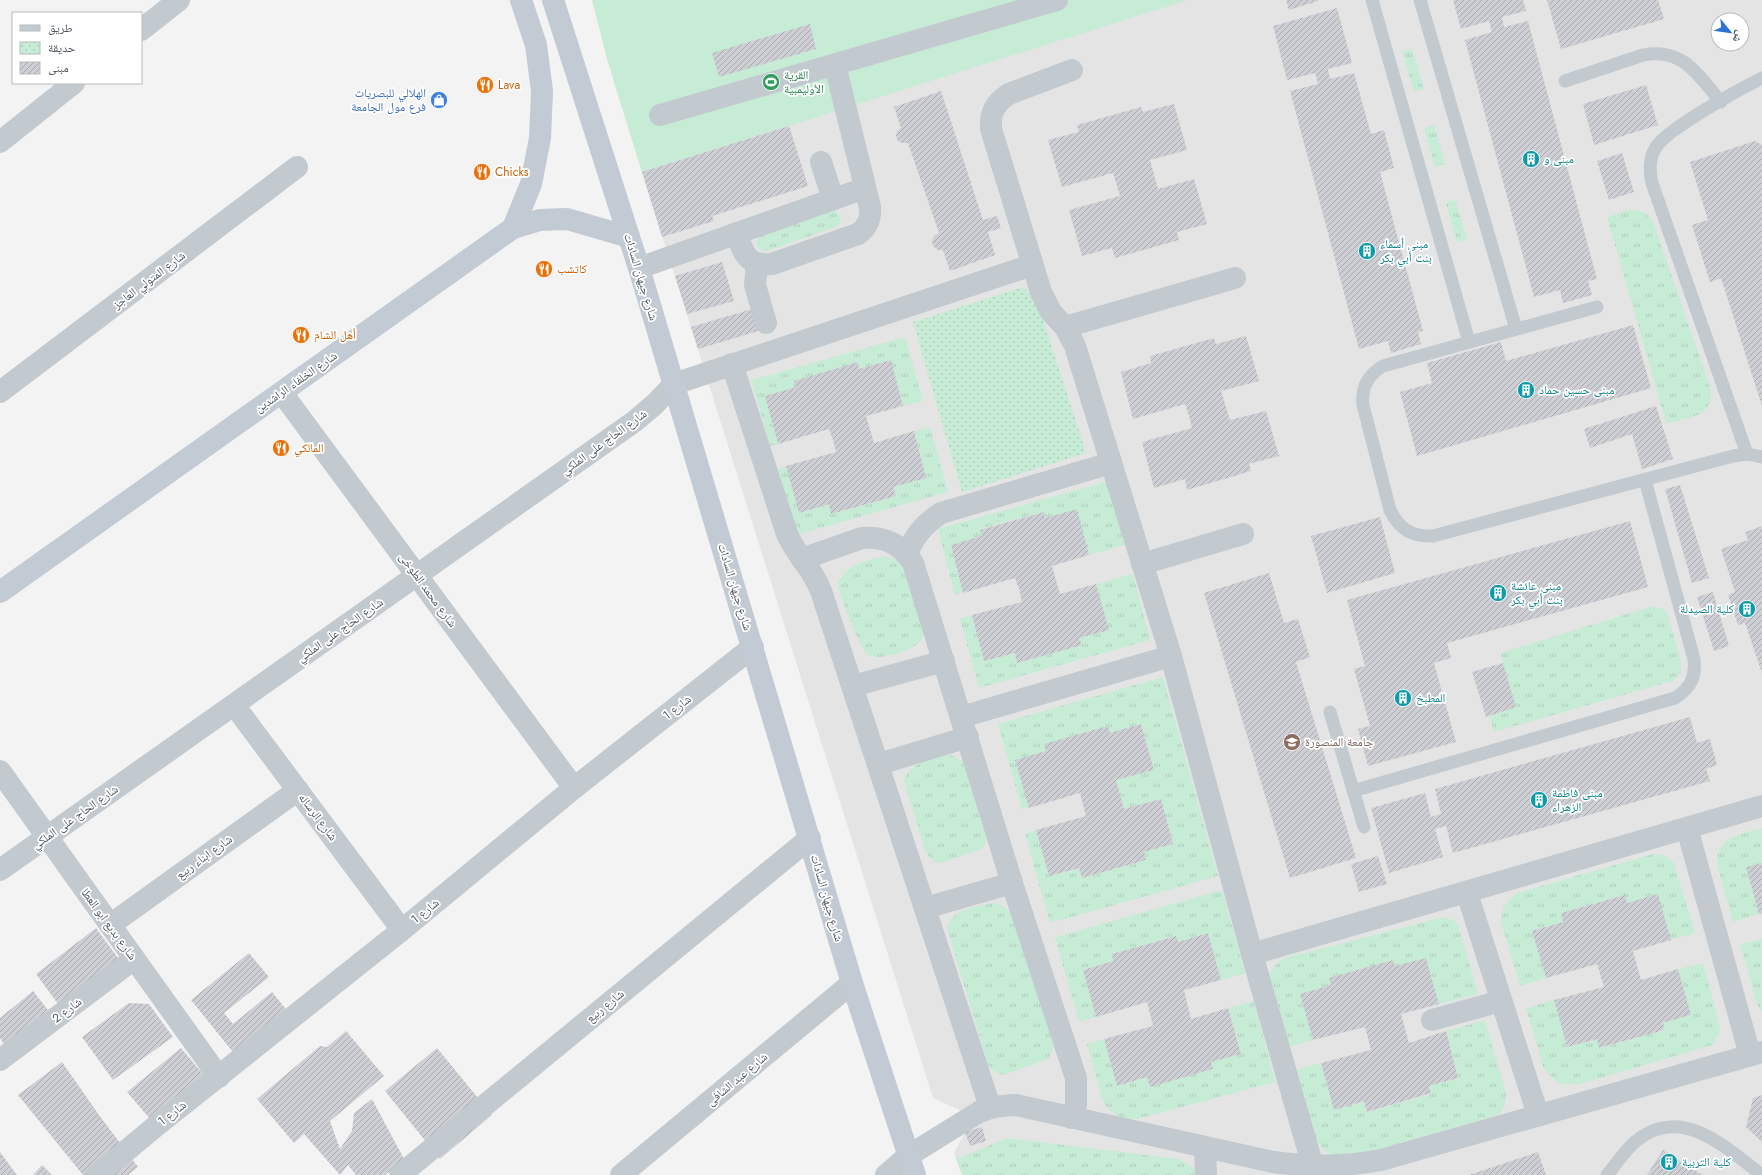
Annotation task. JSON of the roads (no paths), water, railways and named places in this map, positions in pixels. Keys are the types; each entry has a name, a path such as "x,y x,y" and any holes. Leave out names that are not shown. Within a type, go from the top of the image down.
{"main road":[{"path":"513,228 531,184 540,138 542,91 536,45 521,0"},
{"name":"شارع جيهان السادات","path":"553,0 639,268 852,983 912,1166"},
{"name":"شارع الخلفاء الراشدين","path":"0,592 513,228 540,220 567,219 629,237"}],"street":[{"path":"142,29 179,0"},
{"path":"660,116 1057,0"},
{"path":"736,233 745,256 757,264 772,264 858,234 869,223 871,215 835,65"},
{"path":"1072,70 1009,94 1000,100 994,108 990,118 991,129 1041,292 1051,312 1064,327 1075,346 1171,656 1252,954 1313,1167"},
{"path":"0,142 73,84"},
{"path":"821,162 833,199"},
{"name":"شارع المتولي العاجز","path":"0,392 297,168"},
{"path":"639,268 865,188"},
{"path":"757,264 755,284 766,323"},
{"path":"674,384 1032,265"},
{"path":"1064,327 1235,278"},
{"path":"732,364 787,534 796,551 817,578 990,1107"},
{"name":"شارع الحاج على الملكي","path":"0,870 635,421 655,404 674,384"},
{"name":"شارع محمد الطوخى","path":"282,392 574,788"},
{"path":"907,554 914,537 926,523 941,513 1111,463"},
{"path":"1142,564 1243,534"},
{"path":"802,559 862,538 873,537 892,542 907,554 913,563 1012,883 1076,1078 1076,1105 1072,1118"},
{"name":"شارع 1","path":"97,1175 156,1126 402,930 574,788 753,647"},
{"path":"879,764 964,727 1171,656"},
{"path":"853,686 944,661"},
{"name":"شارع الرساله","path":"234,704 402,930"},
{"name":"شارع بديع ابو العطا","path":"0,771 219,1077"},
{"name":"شارع ابناء ربيع","path":"110,925 298,790"},
{"path":"1252,954 1467,893 1762,806"},
{"path":"886,1175 912,1166 978,1112 990,1107 1016,1105 1273,1162 1313,1167 1343,1166 1380,1160 1756,1053 1687,828"},
{"name":"شارع ربيع","path":"400,1175 810,838"},
{"path":"925,908 1012,883"},
{"path":"1467,893 1538,1115"},
{"name":"شارع 2","path":"0,1060 134,959"},
{"name":"شارع عبد الشافى","path":"621,1175 852,983"},
{"path":"1432,1020 1502,1001"},
{"path":"1205,1147 1206,1175"}],"lane":[{"path":"1372,0 1469,342"},
{"path":"1420,0 1516,329"},
{"path":"1565,81 1643,55 1654,53 1665,54 1675,56 1684,61 1721,102"},
{"path":"1747,454 1650,173 1652,155 1662,139 1762,78"},
{"path":"1597,307 1383,366 1368,377 1362,395 1363,405 1390,510 1395,520 1402,528 1412,534 1433,536 1733,456 1747,454 1762,457"},
{"path":"1353,791 1675,698 1690,686 1694,678 1694,659 1645,480"},
{"path":"1330,712 1364,827"},
{"path":"1608,1175 1631,1146 1642,1137 1655,1130 1669,1127 1683,1127 1697,1130 1710,1137 1762,1175"}],"place":[{"name":"القرية الأوليمبية","path":"771,82"},
{"name":"Lava","path":"485,85"},
{"name":"الهلالي للبصريات فرع مول الجامعة","path":"439,100"},
{"name":"مبنى و","path":"1531,159"},
{"name":"Chicks","path":"482,172"},
{"name":"مبنى أسماء بنت أبي بكر","path":"1367,251"},
{"name":"كاتشب","path":"544,269"},
{"name":"أهل الشام","path":"301,335"},
{"name":"مبنى حسين حماد","path":"1526,390"},
{"name":"المالكي","path":"281,448"},
{"name":"مبنى عائشة بنت أبي بكر","path":"1498,593"},
{"name":"كلية الصيدلة","path":"1747,609"},
{"name":"المطبخ","path":"1403,698"},
{"name":"جامعة المنصورة","path":"1292,742"},
{"name":"مبنى فاطمة الزهراء","path":"1539,800"},
{"name":"كلية التربية","path":"1669,1162"}]}
